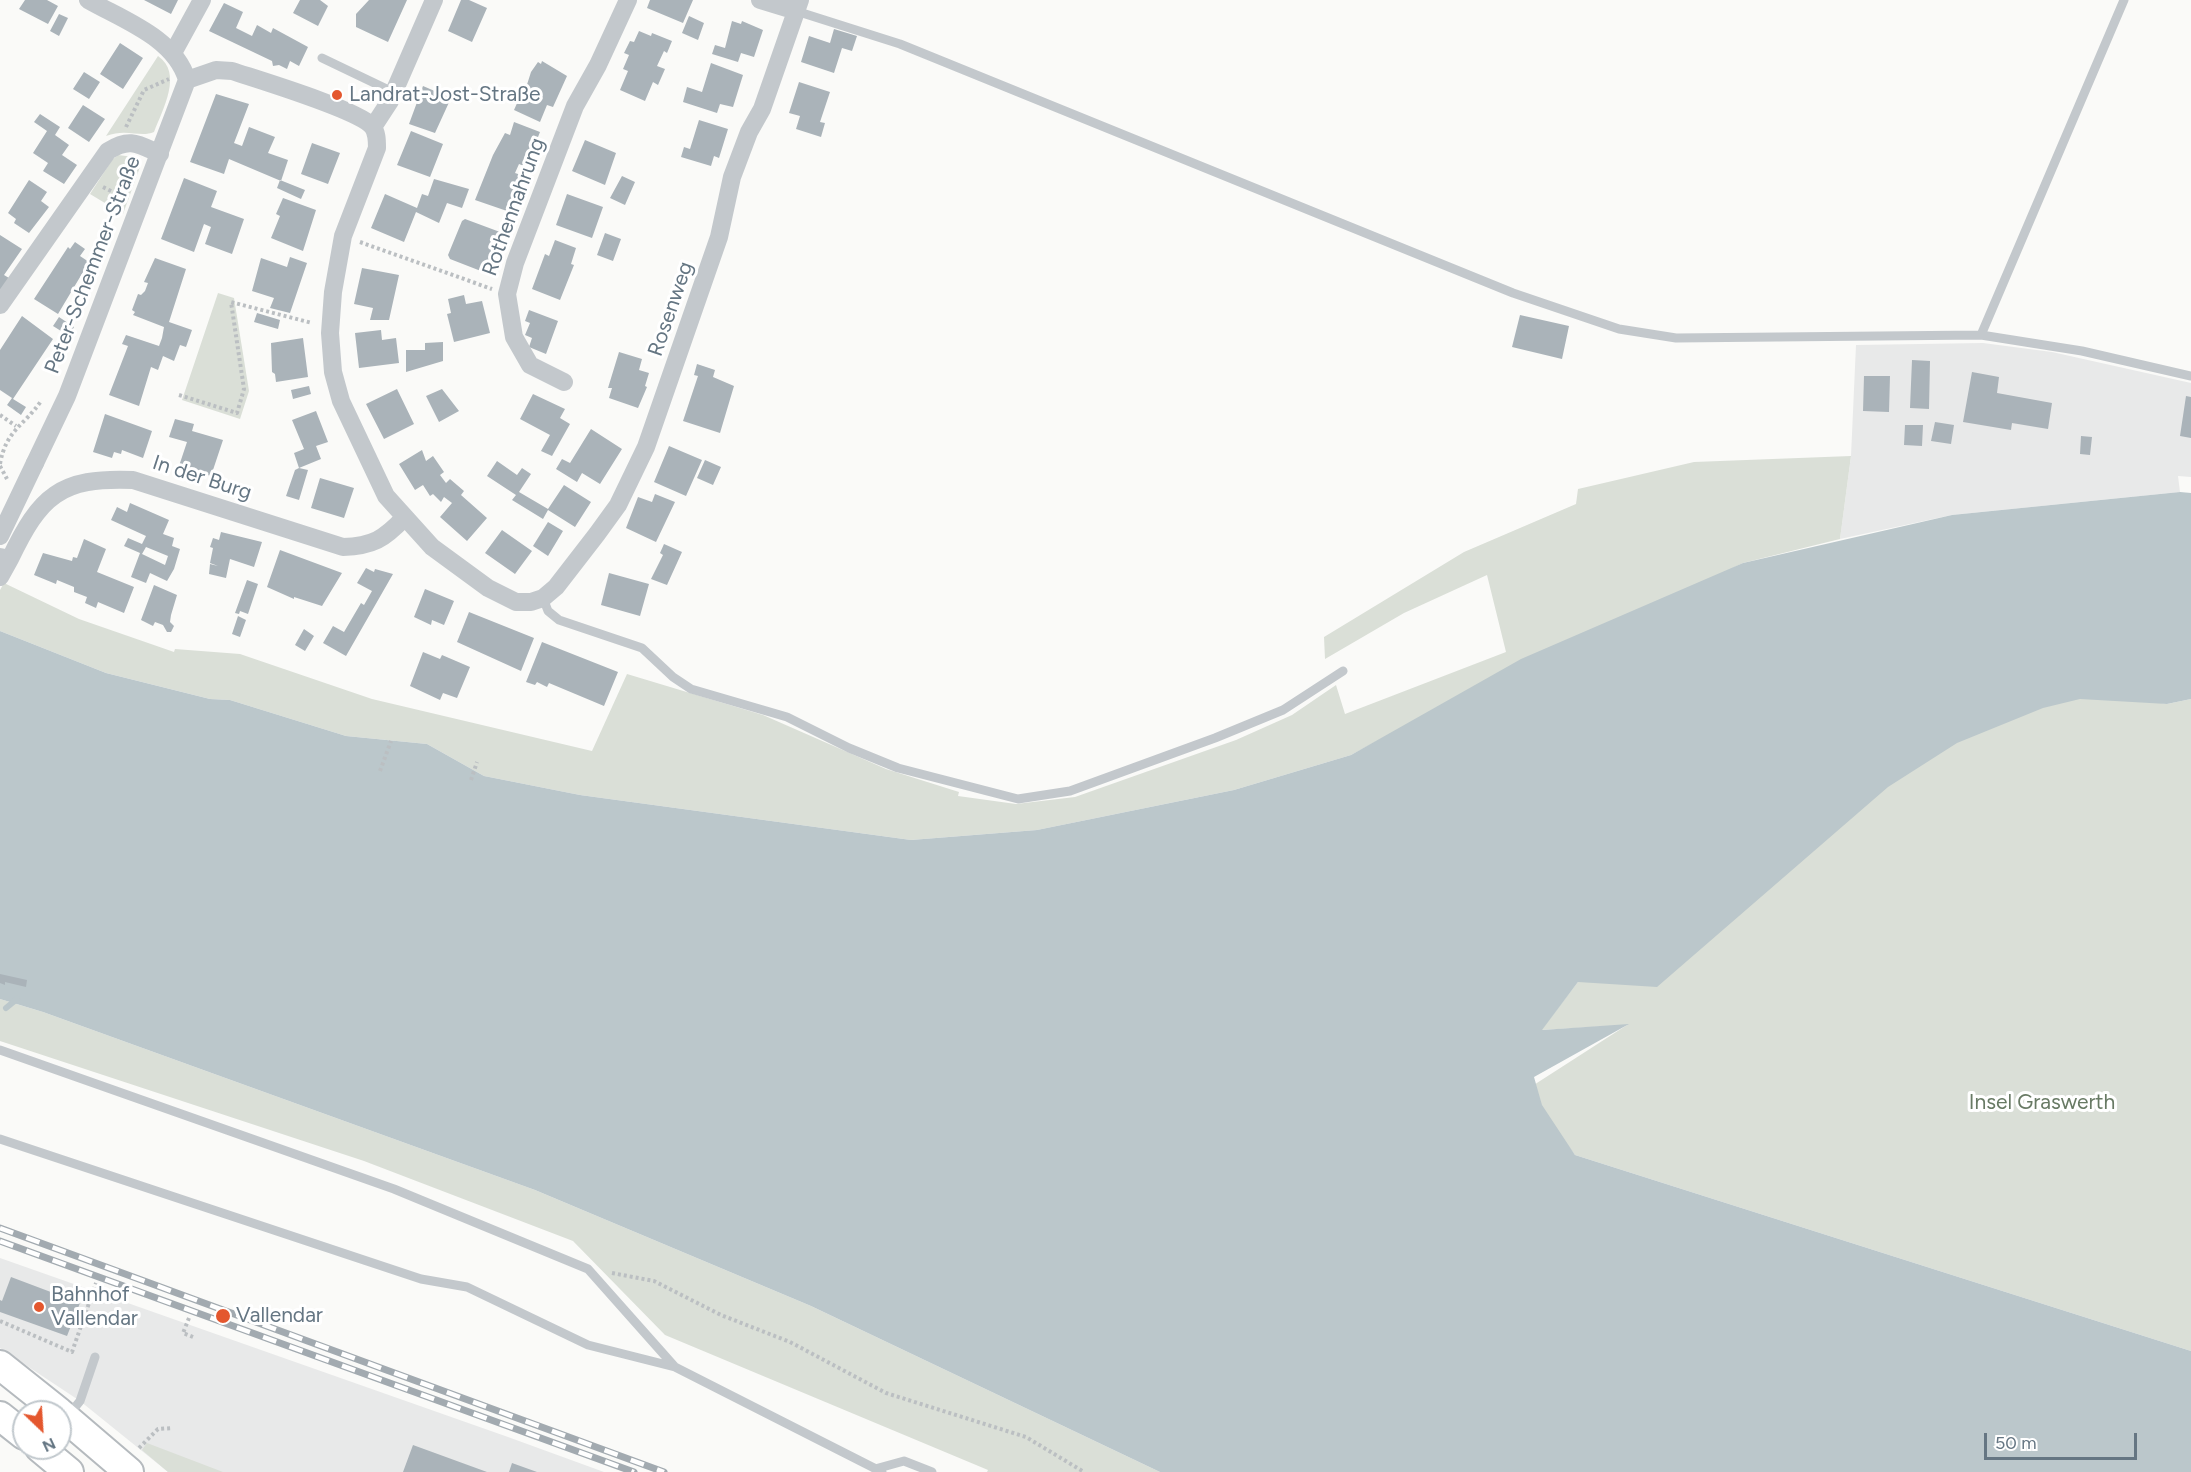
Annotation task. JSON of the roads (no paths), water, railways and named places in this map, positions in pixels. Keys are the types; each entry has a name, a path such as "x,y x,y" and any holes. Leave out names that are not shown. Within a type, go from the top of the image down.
{"main road":[{"path":"0,1365 44,1400"},
{"path":"0,1416 12,1426"},
{"path":"72,1420 134,1460"},
{"path":"54,1460 69,1472"}],"street":[{"path":"88,0 155,39 173,53 182,65 179,79 216,70 232,71 354,114 373,127 377,136 377,148 343,236 333,292 330,328 333,372 341,401 381,487 404,518 432,547 488,588 516,602 531,602 543,598"},
{"path":"173,53 202,0"},
{"path":"373,127 393,92 434,0"},
{"name":"Rothennahrung","path":"564,382 530,365 526,359 514,337 507,294 515,263 575,106 598,65 628,0"},
{"path":"760,0 798,6"},
{"name":"Rosenweg","path":"543,598 556,587 618,505 646,447 719,237 732,177 748,132 762,109 798,6"},
{"name":"Peter-Schemmer-Straße","path":"0,536 67,396 160,154 179,79"},
{"path":"0,305 100,159 116,146 126,142 136,143 160,154"},
{"name":"In der Burg","path":"0,577 5,558 38,508 48,497 87,481 107,478 133,480 343,547 364,546 386,537 404,518"}],"lane":[{"path":"1981,335 2124,0"},
{"path":"798,6 900,44 1513,293 1618,329 1676,338 1981,335 2082,351 2191,376"},
{"path":"321,58 393,92"},
{"path":"543,598 548,611 559,621 642,648 673,677 691,689 787,717 849,748 898,768 1018,799 1070,791 1215,738 1283,710 1343,671"},
{"path":"0,1050 394,1189 588,1269 675,1367"},
{"path":"0,1139 421,1279 466,1287 588,1345 675,1367 878,1471 903,1461 932,1472"},
{"path":"72,1407 80,1401 95,1358"}],"waterway":[{"path":"6,1008 17,999"}],"railway":[{"path":"0,1228 664,1472"},
{"path":"0,1241 634,1472"}],"place":[{"name":"Landrat-Jost-Straße","path":"337,95"},
{"name":"Bahnhof Vallendar","path":"39,1307"},
{"name":"Vallendar","path":"223,1316"}],"park label":[{"name":"Insel Graswerth","path":"2042,1103"}]}
